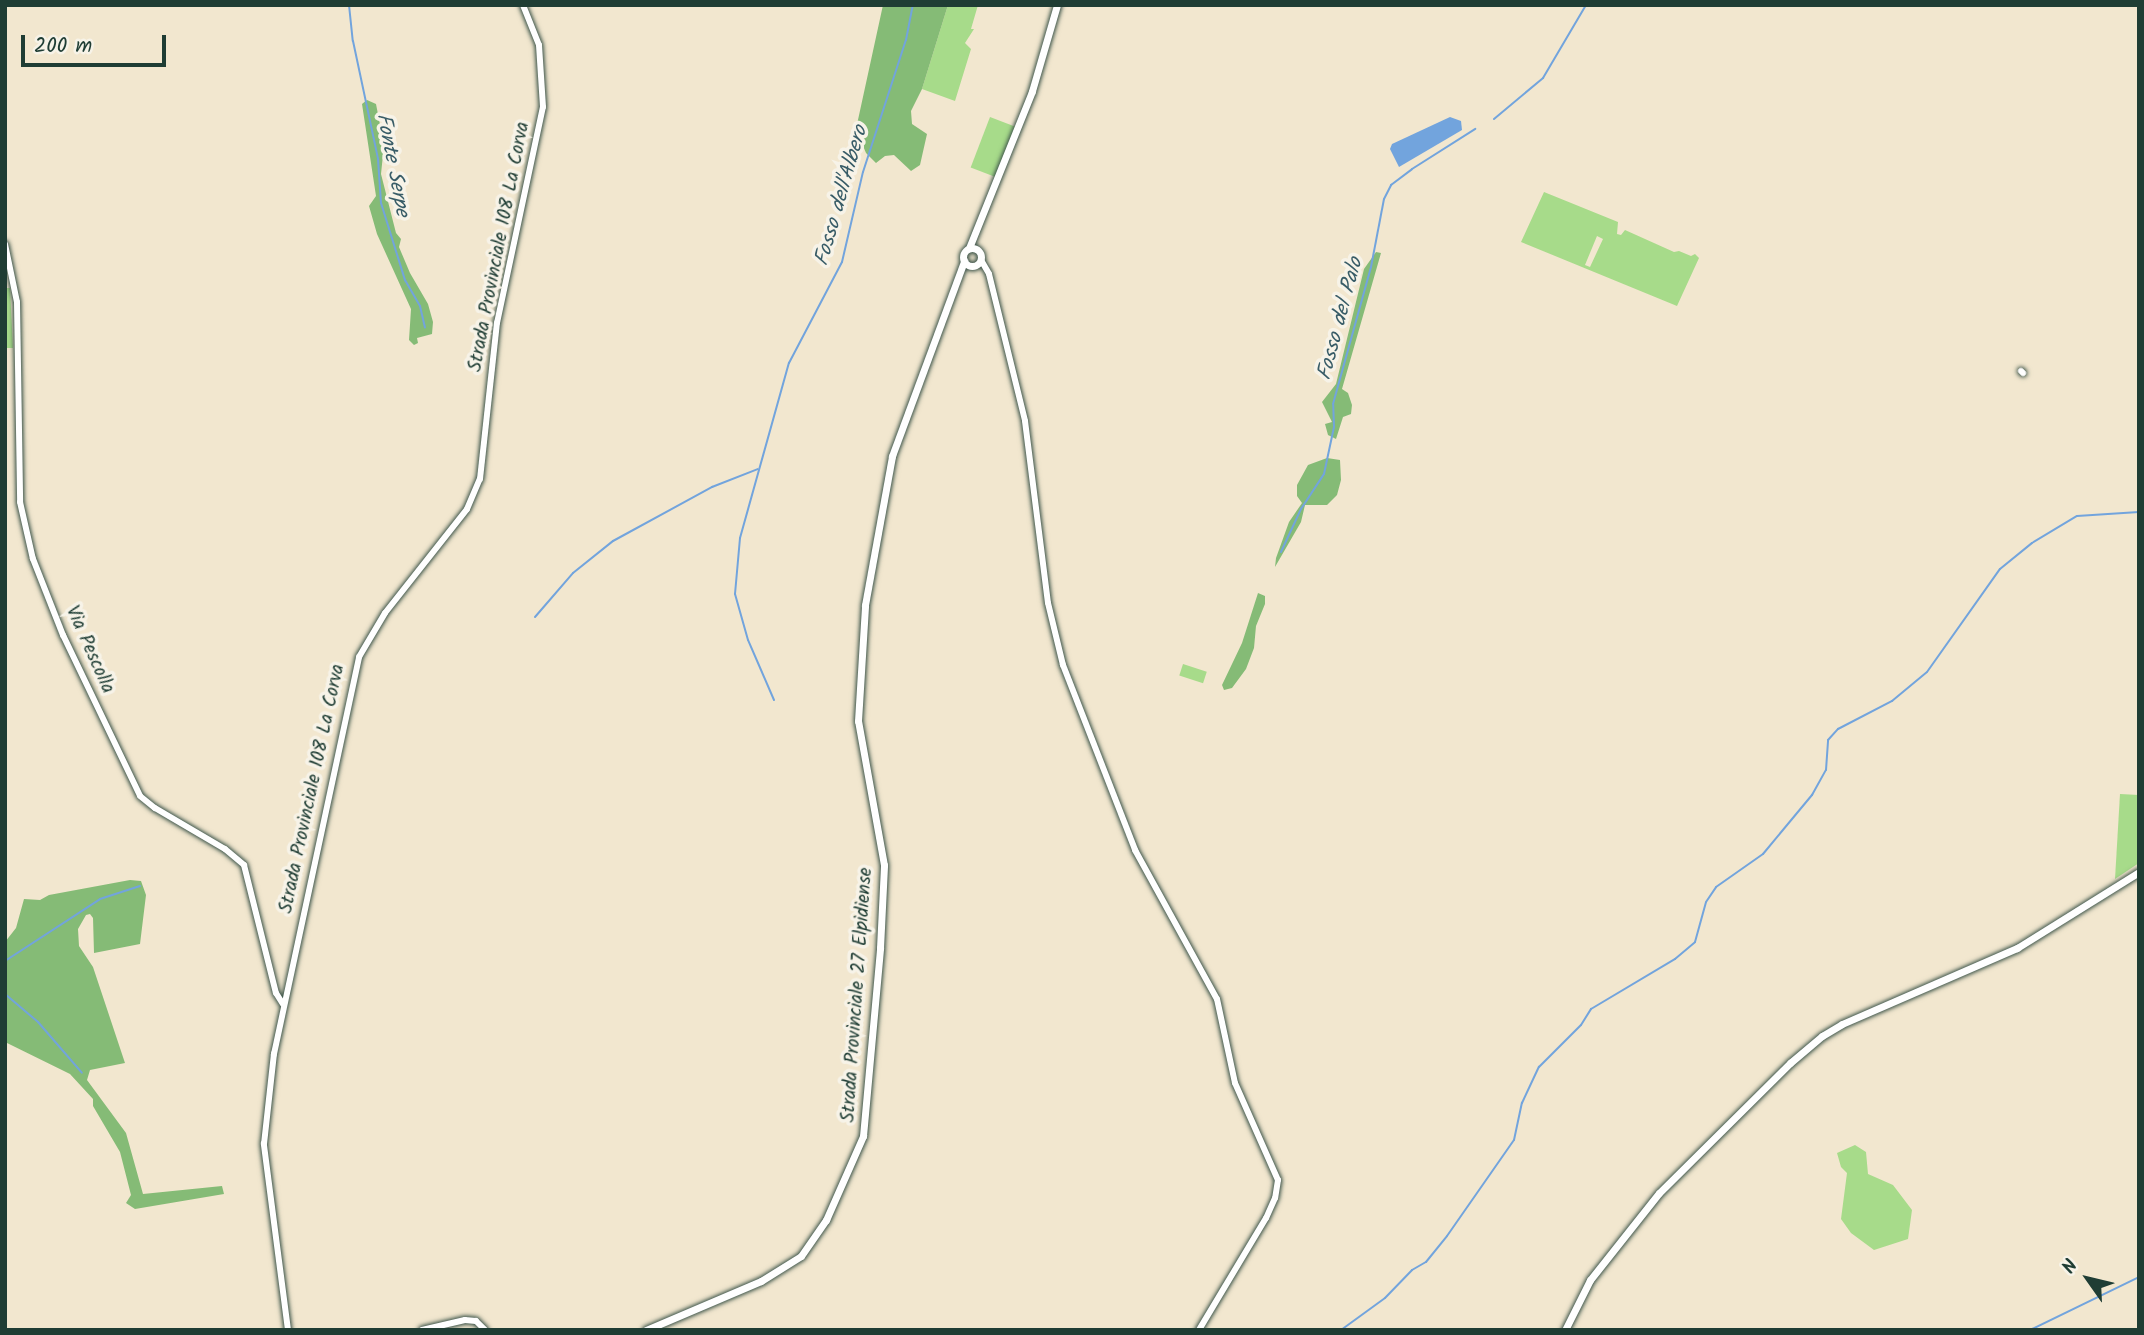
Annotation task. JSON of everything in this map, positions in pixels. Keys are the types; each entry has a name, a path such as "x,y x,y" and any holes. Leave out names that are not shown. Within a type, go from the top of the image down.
{"main road":[{"name":"Strada Provinciale 27 Elpidiense","path":"973,263 964,254 978,229 1032,91 1057,5"},
{"name":"Strada Provinciale 27 Elpidiense","path":"646,1330 761,1281 801,1256 827,1220 863,1136 880,948 884,866 859,721 865,605 892,456 961,271 973,263 979,251 978,229"},
{"path":"969,248 979,251"},
{"path":"1565,1330 1590,1280 1634,1221 1696,1154 1802,1052 1842,1024 2035,939 2139,872"}],"street":[{"name":"Strada Provinciale 108 La Corva","path":"288,1330 264,1144 274,1054 359,657 385,613 467,509 480,479 497,323 543,107 539,45 523,5"},
{"name":"Via Pescolla","path":"5,244 17,303 20,502 36,567 63,635 140,796 155,808 225,849 244,865 276,993 283,1004"},
{"path":"973,263 989,274 1028,433 1045,587 1056,644 1135,850 1217,999 1235,1083 1278,1180 1266,1218 1199,1330"},
{"path":"422,1330 471,1320 485,1330"}],"green space":[{"path":"883,5 948,5 922,89 911,111 912,124 927,134 920,165 911,171 894,155 885,156 876,163 866,153 856,129"},
{"path":"948,5 978,5 971,29 974,29 965,43 971,49 955,101 922,89"},
{"path":"367,100 376,104 384,145 381,174 396,233 401,239 399,247 428,304 433,322 432,334 417,338 418,343 414,345 409,340 411,309 377,234 369,206 376,196 362,104"},
{"path":"990,117 1016,127 997,177 971,167"},
{"path":"1544,192 1618,222 1617,234 1621,235 1625,230 1674,252 1679,251 1691,256 1695,254 1699,258 1677,306 1521,242","holes":["1597,236 1603,239 1590,267 1585,265"]},
{"path":"1376,252 1381,253 1342,389 1348,393 1352,405 1351,414 1343,417 1336,439 1328,435 1325,424 1332,422 1322,402 1336,384 1364,269"},
{"path":"5,288 10,288 13,348 5,348"},
{"path":"1327,458 1340,460 1341,480 1337,495 1327,505 1305,505 1301,522 1275,567 1289,522 1302,503 1297,496 1297,485 1308,465"},
{"path":"1258,593 1265,596 1265,604 1256,626 1254,648 1246,669 1232,688 1224,690 1222,685 1242,643"},
{"path":"1183,664 1207,672 1203,683 1179,675"},
{"path":"2120,794 2139,795 2139,863 2115,879"},
{"path":"130,880 141,881 146,895 140,944 94,953 93,918 90,914 86,915 78,929 79,946 93,967 125,1063 90,1070 87,1080 126,1133 143,1194 222,1186 224,1194 135,1209 126,1203 131,1195 120,1152 93,1106 93,1099 70,1074 5,1042 5,942 16,928 24,899 40,900 49,895"},
{"path":"1855,1145 1866,1152 1868,1174 1893,1185 1912,1210 1908,1239 1874,1250 1851,1233 1841,1219 1847,1173 1841,1167 1837,1153"}],"water":[{"path":"1450,117 1461,121 1462,130 1399,167 1390,149 1392,144"}],"waterway":[{"name":"Fonte Serpe","path":"349,5 353,41 378,159 381,203 405,280 420,306 425,327"},
{"name":"Fosso dell'Albero","path":"774,700 748,640 735,594 740,538 789,363 842,262 863,172 906,40 913,5"},
{"name":"Fosso del Palo","path":"1494,119 1543,78 1586,5"},
{"name":"Fosso del Palo","path":"1281,552 1301,509 1324,474 1334,427 1333,404 1371,267 1384,199 1391,185 1475,129"},
{"name":"Fosso dell'Albero","path":"535,617 573,573 613,541 712,487 758,469"},
{"path":"1341,1330 1385,1298 1412,1270 1426,1262 1447,1236 1514,1140 1522,1103 1539,1067 1581,1025 1591,1009 1675,959 1695,942 1706,902 1716,887 1763,854 1812,795 1826,770 1828,740 1838,729 1892,701 1927,672 2000,569 2032,543 2077,516 2139,512"},
{"path":"5,961 100,899 140,886"},
{"path":"5,994 38,1022 82,1073"},
{"path":"2030,1330 2139,1277"}]}
